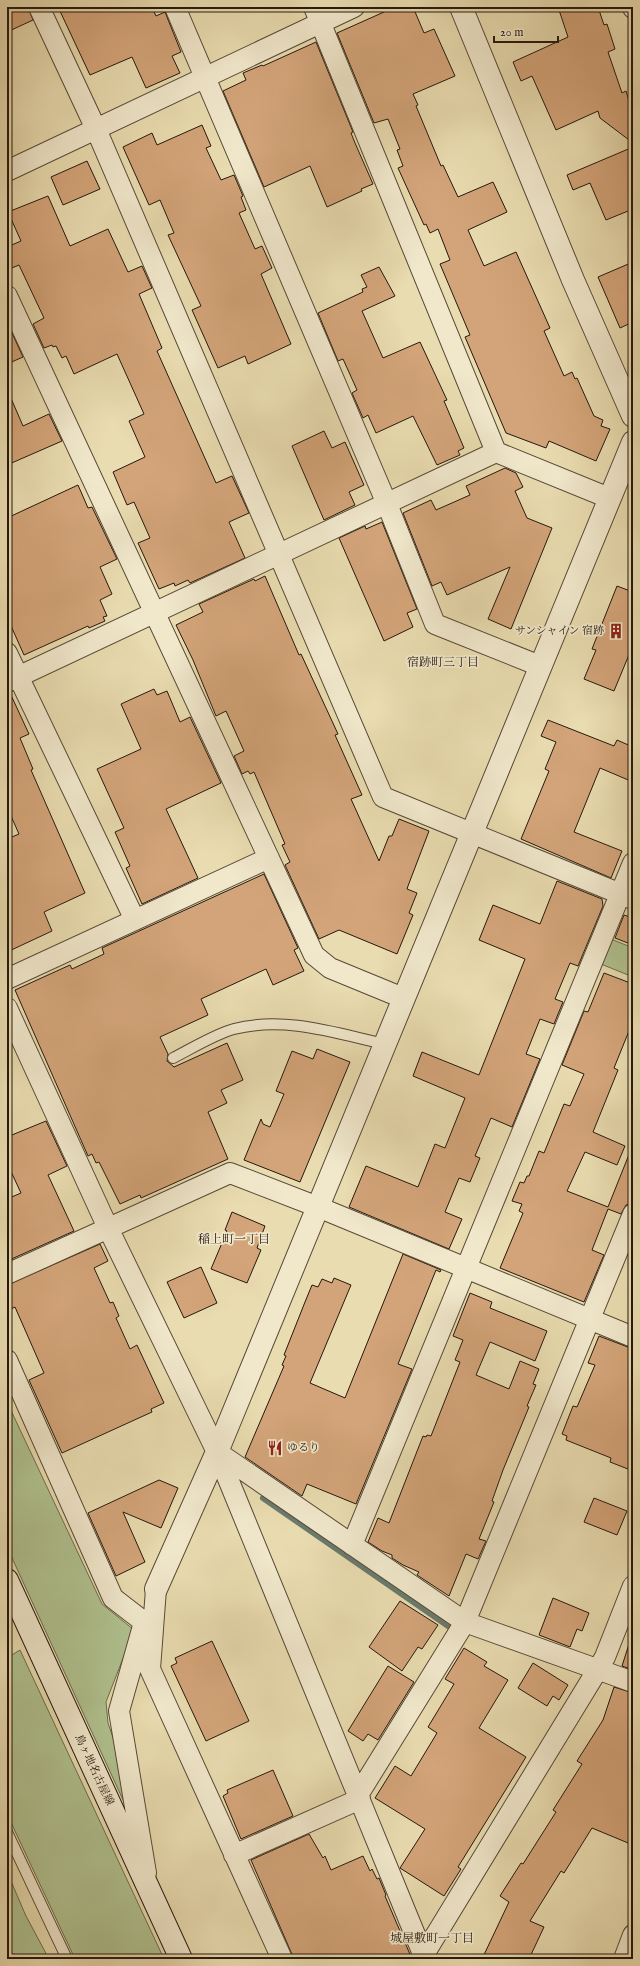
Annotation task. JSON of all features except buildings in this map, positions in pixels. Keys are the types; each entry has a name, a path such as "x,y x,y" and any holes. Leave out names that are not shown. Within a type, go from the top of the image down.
{"street":[{"path":"39,7 96,129 383,797 627,896"},
{"path":"175,7 387,504 435,624 540,666"},
{"path":"7,171 205,77 317,15 354,7"},
{"path":"461,7 573,280 633,416"},
{"path":"317,15 496,452 609,498"},
{"path":"7,296 314,954 330,968 403,998"},
{"path":"148,1890 119,1711 144,1622 156,1589 217,1452 471,832 633,442"},
{"path":"13,679 496,452"},
{"path":"7,653 13,679 135,920"},
{"path":"7,979 269,858"},
{"path":"352,1545 467,1268 627,896 633,863"},
{"path":"7,1008 108,1228 217,1452 424,1957"},
{"path":"7,1274 230,1173 318,1207 633,1336"},
{"path":"234,1855 359,1797 465,1622 633,1214"},
{"path":"7,1360 113,1598 144,1622"},
{"path":"217,1452 465,1622 633,1682"},
{"name":"鳥ヶ地名古屋線","path":"7,1580 148,1890 181,1959"},
{"path":"424,1957 605,1657 633,1586"},
{"path":"156,1589 150,1669 282,1959"},
{"path":"624,1959 633,1935"}],"lane":[{"path":"173,1058 233,1030 271,1023 297,1025 384,1044"},
{"path":"7,1832 67,1959"}],"green space":[{"path":"611,939 633,948 633,977 601,964"},
{"path":"7,1402 102,1604 134,1630 106,1702 108,1723 126,1776 129,1813 7,1547"},
{"path":"20,1650 164,1959 75,1959 7,1814 7,1658"},
{"path":"7,1872 26,1916 49,1959 7,1959"}],"waterway":[{"path":"263,1498 451,1628"}],"place":[{"name":"サンシャイン 宿跡","path":"616,631"},
{"name":"ゆるり","path":"275,1448"}],"district":[{"name":"宿跡町三丁目","path":"443,662"},
{"name":"稲上町一丁目","path":"234,1239"},
{"name":"城屋敷町一丁目","path":"432,1938"}]}
